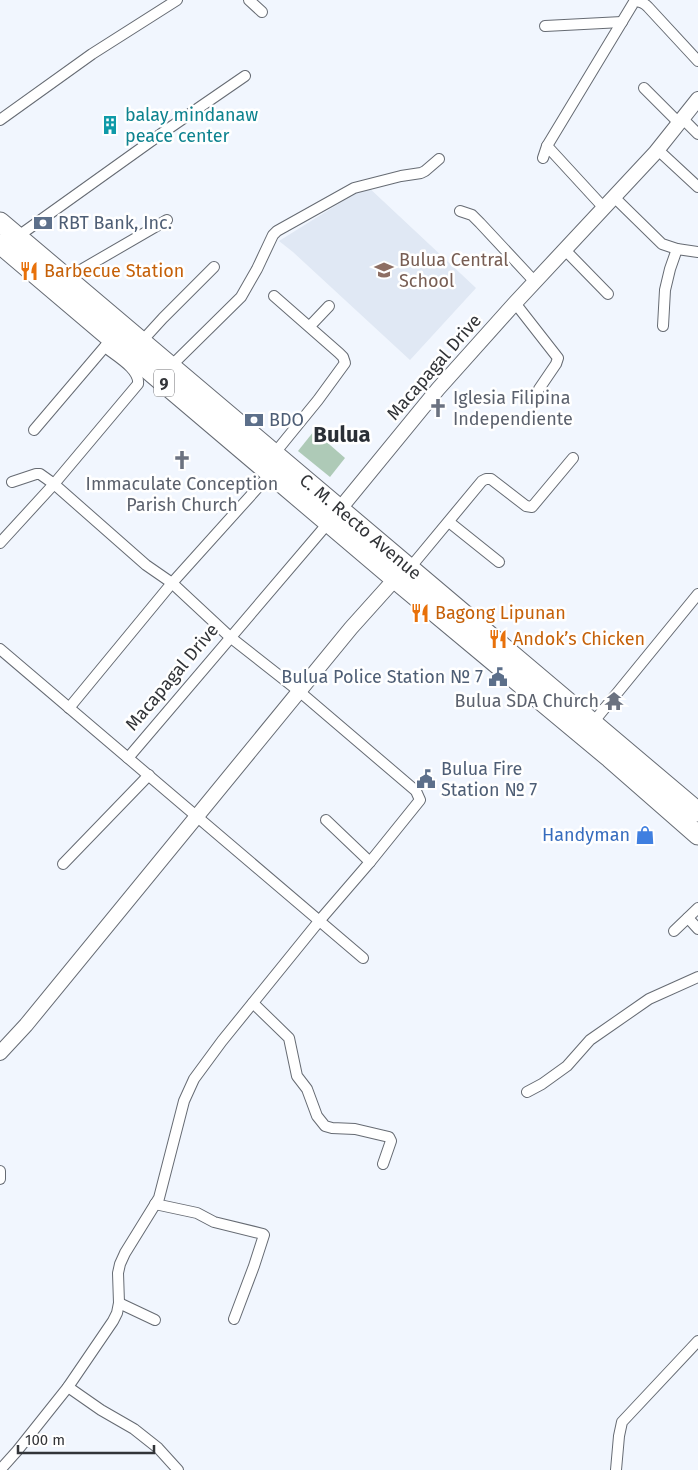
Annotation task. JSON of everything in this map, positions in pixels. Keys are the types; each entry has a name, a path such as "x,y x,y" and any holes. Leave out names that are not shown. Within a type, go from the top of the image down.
{"highway":[{"name":"C. M. Recto Avenue","path":"0,222 67,278 113,337 142,341 173,376 271,474 334,516"},
{"name":"C. M. Recto Avenue","path":"0,244 113,337 173,376 274,454 334,516 402,574 588,729 698,812"},
{"name":"C. M. Recto Avenue","path":"588,729 698,835"}],"street":[{"path":"0,120 92,54 177,0"},
{"path":"249,0 262,12"},
{"path":"543,158 547,146 634,2 637,0 648,7 698,61"},
{"path":"545,26 622,22"},
{"path":"17,237 168,128 245,76"},
{"path":"644,88 698,134"},
{"name":"Macapagal Drive","path":"128,758 334,516 438,389 514,303 658,150 698,99"},
{"path":"547,146 604,208"},
{"path":"658,150 698,187"},
{"path":"173,376 241,297 273,235 277,231 354,188 421,173 426,171 438,159"},
{"path":"614,197 662,244 677,249 698,252"},
{"path":"460,211 472,215 535,282"},
{"path":"67,278 167,220"},
{"path":"663,326 665,290 677,249"},
{"path":"565,250 608,294"},
{"path":"142,341 214,267"},
{"path":"274,296 343,356 345,363 274,454"},
{"path":"514,303 558,358 540,389"},
{"path":"310,326 328,306"},
{"path":"0,543 54,484 138,384 137,374 113,337 34,430"},
{"path":"0,1053 26,1025 351,628 449,522 482,481 491,479 495,481 526,506 532,507 572,458"},
{"path":"0,1470 68,1387 117,1313 120,1264 125,1252 158,1198 184,1101 194,1079 253,1002 420,800 416,791 300,692 230,637 172,583 146,565 54,484 40,474 12,482"},
{"path":"69,708 172,583 271,474"},
{"path":"449,522 498,562"},
{"path":"588,729 698,594"},
{"path":"0,649 364,958"},
{"path":"63,864 149,775"},
{"path":"326,820 370,862"},
{"path":"674,931 698,908"},
{"path":"688,918 698,930"},
{"path":"527,1092 567,1066 590,1040 648,999 698,977"},
{"path":"253,1002 289,1038 297,1076 307,1089 317,1116 325,1126 355,1129 388,1136 390,1141 383,1164"},
{"path":"0,1171 0,1179"},
{"path":"155,1204 197,1213 214,1222 264,1236 234,1319"},
{"path":"119,1304 156,1320"},
{"path":"616,1470 622,1422 698,1341"},
{"path":"68,1387 158,1448 178,1470"}],"shaded area":[{"name":"Bulua Central School","path":"367,186 476,288 410,360 279,241"}],"green space":[{"path":"314,431 345,458 330,477 298,451"}],"place":[{"name":"balay mindanaw peace center","path":"110,125"},
{"name":"RBT Bank, Inc.","path":"43,223"},
{"name":"Bulua Central School","path":"384,270"},
{"name":"Barbecue Station","path":"29,271"},
{"name":"Iglesia Filipina Independiente","path":"438,408"},
{"name":"BDO","path":"254,420"},
{"name":"Immaculate Conception Parish Church","path":"182,460"},
{"name":"Bagong Lipunan","path":"420,613"},
{"name":"Andok’s Chicken","path":"498,639"},
{"name":"Bulua Police Station № 7","path":"498,677"},
{"name":"Bulua SDA Church","path":"614,701"},
{"name":"Bulua Fire Station № 7","path":"426,779"},
{"name":"Handyman","path":"645,835"}],"district":[{"name":"Bulua","path":"342,434"}]}
